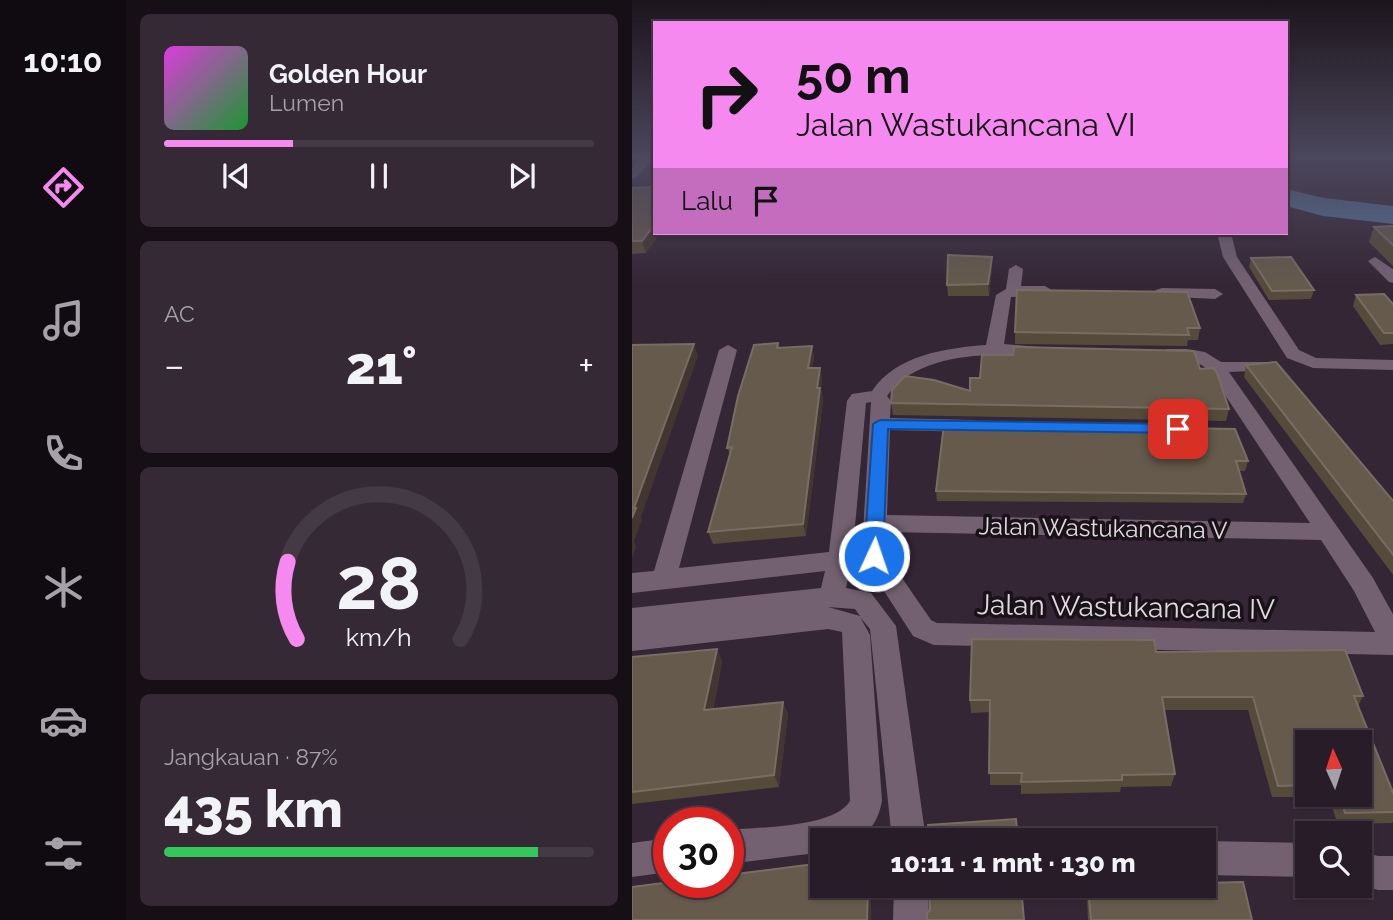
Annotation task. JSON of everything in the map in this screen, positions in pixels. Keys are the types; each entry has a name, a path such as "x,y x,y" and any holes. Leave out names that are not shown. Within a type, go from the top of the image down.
{"street":[{"path":"1224,235 1230,257 1293,354 1313,363 1393,365"},
{"path":"1375,261 1393,279"},
{"path":"994,349 1016,269"},
{"path":"1008,293 1067,292"},
{"path":"1148,293 1215,294"},
{"path":"831,597 840,558 859,398 879,396 892,378 911,366 928,360 994,349 1006,352 1060,352"},
{"path":"664,579 728,350"},
{"path":"1156,353 1206,356 1216,367 1364,585 1393,643"},
{"path":"1216,367 1267,366"},
{"path":"862,600 880,566 875,523 879,396"},
{"path":"880,424 988,426"},
{"path":"1232,430 1259,430"},
{"name":"Jalan Wastukancana V","path":"875,523 1330,533"},
{"path":"632,583 840,558 880,566"},
{"name":"Jalan Wastukancana IV","path":"880,566 922,628 934,634 1393,643"},
{"path":"632,620 831,597 862,600 883,626 908,828"},
{"path":"632,640 828,618 851,624 857,635 866,801 862,815 846,826 819,835 744,845"},
{"path":"632,860 653,857"},
{"path":"1216,858 1295,860"},
{"path":"1372,871 1393,873"},
{"path":"911,898 911,920"}],"building":[{"path":"632,199 653,199 653,227 642,241 632,241"},
{"path":"1394,226 1394,246 1374,227"},
{"path":"948,255 992,257 988,284 947,285"},
{"path":"1291,257 1314,290 1272,291 1251,258"},
{"path":"1017,290 1187,292 1200,328 1187,328 1189,335 1015,332"},
{"path":"1384,294 1394,305 1394,333 1384,333 1356,295"},
{"path":"778,343 777,348 812,346 808,368 820,368 817,388 820,388 803,524 708,532 732,447 727,448 738,396 754,345"},
{"path":"694,344 634,508 632,518 632,345"},
{"path":"1014,347 1194,351 1200,369 1213,368 1217,373 1229,409 891,403 892,390 905,376 934,380 970,391 970,378 980,378 982,355 1013,355"},
{"path":"1276,362 1394,502 1394,556 1246,365"},
{"path":"944,424 1235,429 1248,461 1236,461 1246,494 936,491"},
{"path":"972,639 1154,640 1156,652 1345,650 1363,696 1354,696 1368,730 1295,730 1295,785 1278,786 1253,697 1162,697 1175,774 1122,775 1122,780 1021,782 1022,773 989,773 990,700 970,700"},
{"path":"717,649 704,710 783,702 774,775 632,792 632,657"},
{"path":"1372,741 1394,795 1394,812 1345,813 1343,807 1372,807"},
{"path":"1016,819 1017,828 928,828 928,825"},
{"path":"810,865 810,898 868,898 867,920 632,920 632,887 653,884 653,898 744,898 744,873"},
{"path":"1243,882 1252,920 1091,920 1089,898 1216,898 1216,883"},
{"path":"930,898 1022,898 1024,920 927,920"}],"waterway":[{"path":"1293,199 1323,207 1394,215"}],"route":[{"path":"874,556 880,424 1178,429"}]}
